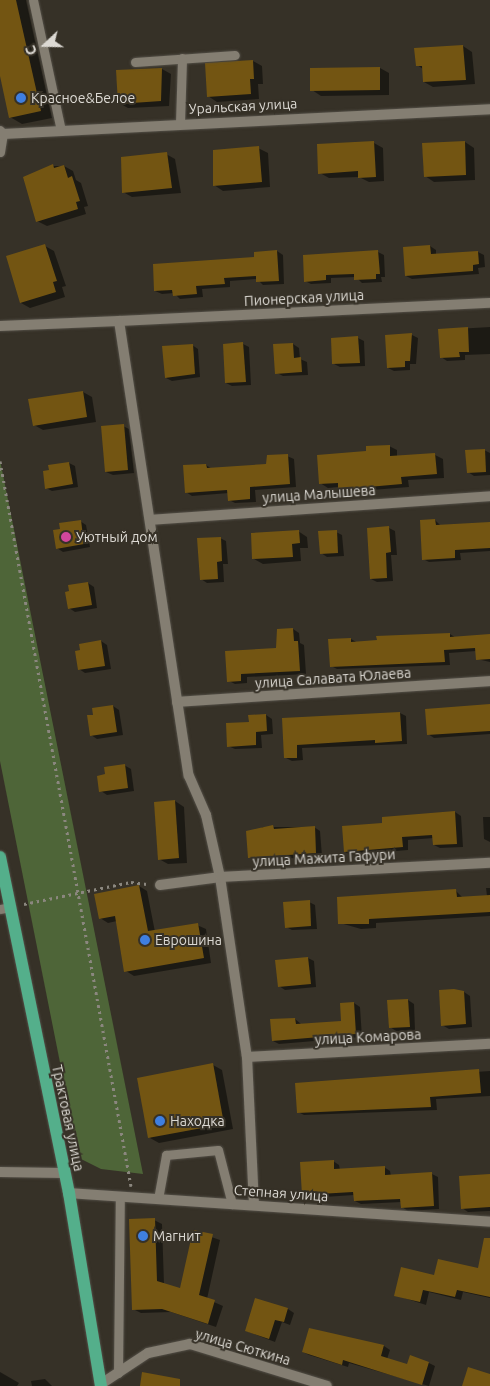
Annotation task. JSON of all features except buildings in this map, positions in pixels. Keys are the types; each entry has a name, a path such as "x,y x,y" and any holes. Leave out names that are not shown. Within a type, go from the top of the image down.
{"main road":[{"name":"Трактовая улица","path":"0,857 5,908 69,1193 101,1385"}],"street":[{"name":"Уральская улица","path":"1,133 490,109"},
{"name":"Пионерская улица","path":"0,326 490,303"},
{"path":"119,321 189,776 206,815 220,877 247,1057 254,1205"},
{"name":"улица Малышева","path":"150,520 490,496"},
{"name":"улица Салавата Юлаева","path":"177,702 490,681"},
{"name":"улица Мажита Гафури","path":"160,885 220,877 490,862"},
{"name":"улица Комарова","path":"247,1057 490,1044"},
{"path":"0,1172 63,1173"},
{"name":"Степная улица","path":"69,1193 490,1222"},
{"name":"улица Сюткина","path":"101,1385 148,1352 190,1344 327,1386"}],"lane":[{"path":"33,0 61,131"},
{"path":"135,62 235,54"},
{"path":"180,123 182,58"},
{"path":"0,152 1,133"},
{"path":"158,1199 166,1155 218,1150 232,1204"},
{"path":"118,1373 120,1196"}],"path":[{"path":"0,461 133,1197"},
{"path":"5,908 131,882 160,885"}],"green space":[{"path":"0,460 143,1174 101,1169 79,1158 0,761"}],"place":[{"name":"Красное&Белое","path":"21,98"},
{"name":"Уютный дом","path":"66,537"},
{"name":"Еврошина","path":"145,940"},
{"name":"Находка","path":"160,1121"},
{"name":"Магнит","path":"143,1236"}]}
